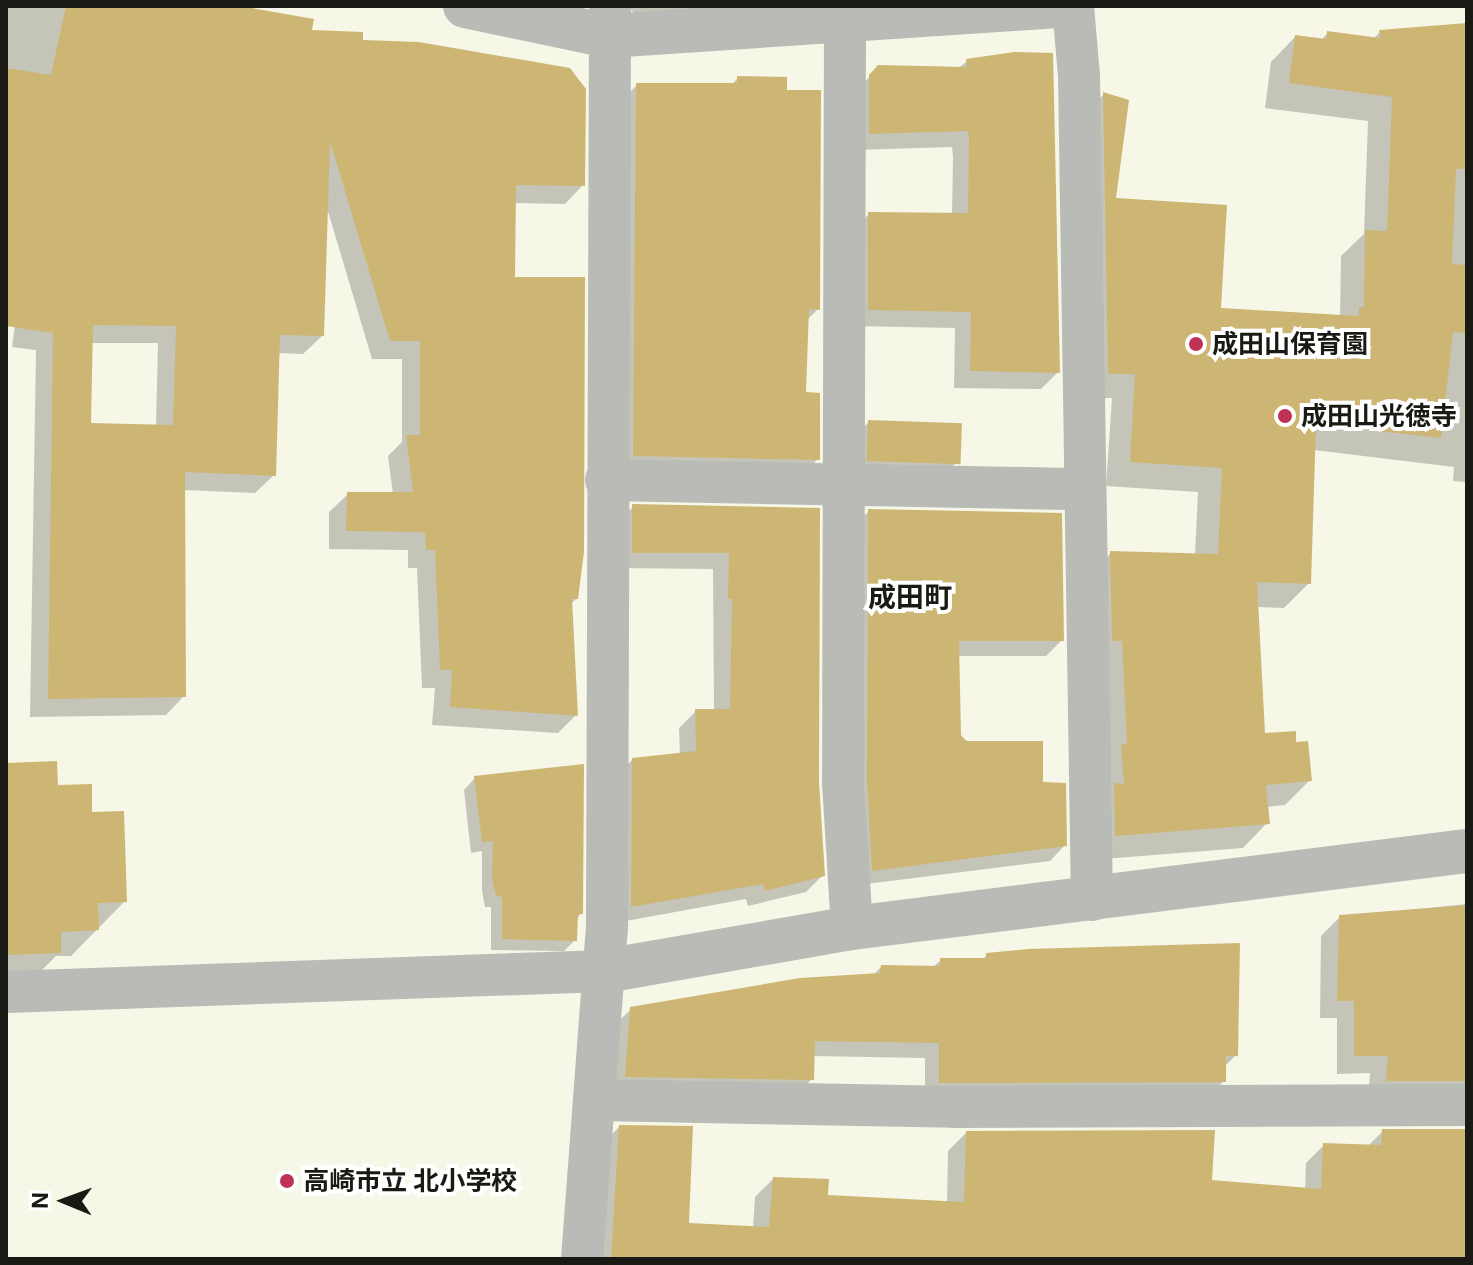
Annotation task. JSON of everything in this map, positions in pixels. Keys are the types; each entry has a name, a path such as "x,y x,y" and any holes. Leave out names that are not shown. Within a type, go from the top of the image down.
{"street":[{"path":"465,6 609,21 845,21 1062,6"},
{"path":"1073,6 1079,76 1092,900"},
{"path":"582,1259 605,971 609,21"},
{"path":"845,21 843,782 852,928"},
{"path":"606,480 1084,489"},
{"path":"6,992 605,971 852,928 1467,851"},
{"path":"597,1100 955,1107 1467,1105"}],"building":[{"path":"66,6 240,6 314,19 312,30 363,32 363,40 419,42 570,68 586,89 585,186 516,185 515,277 585,277 584,552 578,599 572,599 578,716 450,707 452,670 440,670 435,550 426,550 425,532 346,531 347,492 413,492 406,435 420,435 420,341 390,341 330,141 324,336 280,335 276,476 185,472 186,697 48,699 53,333 6,326 6,68 51,75","holes":["93,325 176,326 173,425 91,423"]},
{"path":"1467,23 1467,169 1456,169 1452,264 1467,265 1467,333 1453,332 1441,438 1316,424 1311,584 1257,582 1265,733 1296,731 1296,742 1308,741 1312,781 1266,785 1270,824 1115,836 1114,783 1124,784 1121,745 1127,744 1122,641 1112,641 1110,551 1218,554 1222,468 1130,462 1135,374 1108,374 1103,92 1129,100 1116,198 1227,205 1221,308 1359,316 1359,307 1364,307 1365,230 1387,231 1392,97 1289,83 1295,35 1326,39 1327,31 1380,38 1379,30"},
{"path":"1014,52 1053,53 1060,373 970,371 971,312 868,310 868,212 968,213 969,139 968,131 869,134 869,75 878,65 967,67 966,59"},
{"path":"737,76 787,77 787,90 821,90 820,310 809,309 806,392 820,393 820,460 633,456 636,83 737,83"},
{"path":"868,420 962,423 961,464 867,461"},
{"path":"632,504 820,508 819,782 825,876 765,891 763,884 631,907 632,758 696,751 695,709 730,709 732,599 728,599 729,553 632,553"},
{"path":"868,509 1062,513 1064,641 959,641 961,735 966,741 1043,741 1043,782 1066,783 1067,846 872,871 867,781"},
{"path":"57,761 58,785 92,784 92,812 124,811 127,902 98,903 99,930 61,932 61,953 6,955 6,763"},
{"path":"584,764 583,914 578,914 577,941 502,939 502,897 496,896 492,879 493,841 482,842 474,776"},
{"path":"1467,905 1467,1081 1386,1081 1388,1056 1354,1056 1354,1001 1337,1001 1339,915"},
{"path":"1240,943 1238,1056 1226,1056 1226,1082 939,1083 939,1043 815,1041 814,1080 625,1077 630,1007 800,978 880,973 881,965 940,966 940,958 986,958 986,953"},
{"path":"619,1125 693,1126 689,1223 769,1227 773,1177 829,1179 828,1195 964,1202 966,1131 1215,1130 1212,1180 1321,1189 1323,1143 1381,1145 1382,1129 1467,1129 1467,1259 611,1259"}],"place":[{"name":"成田山保育園","path":"1196,344"},
{"name":"成田山光徳寺","path":"1285,416"},
{"name":"高崎市立 北小学校","path":"287,1181"}],"district":[{"name":"成田町","path":"910,597"}]}
